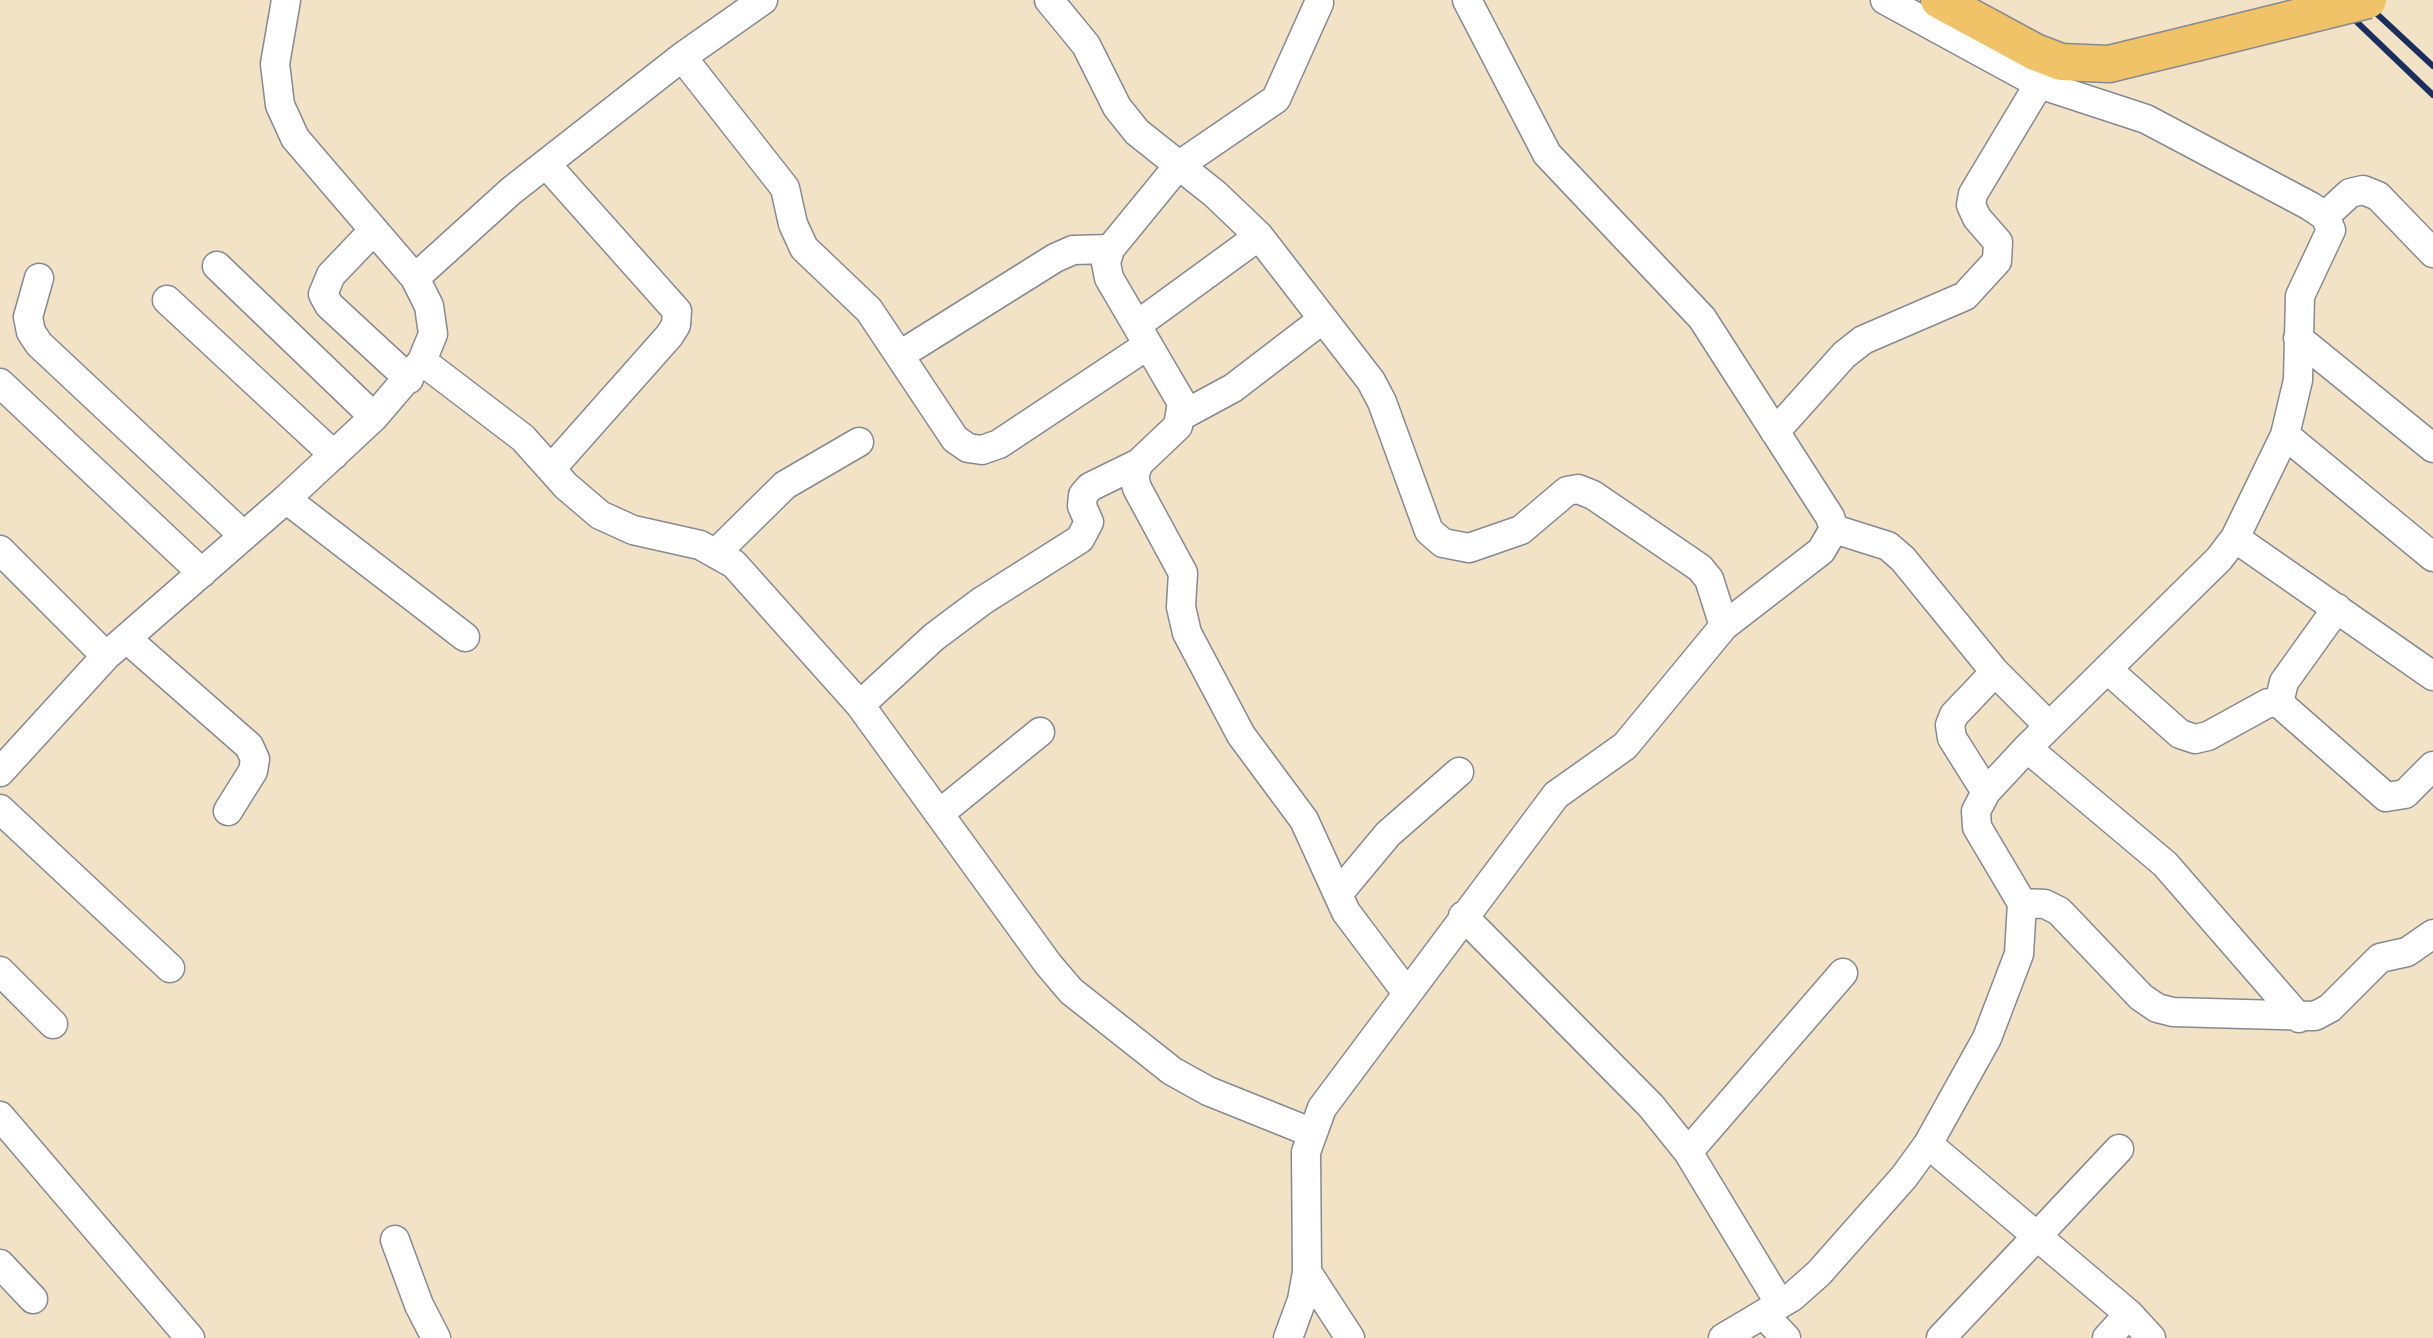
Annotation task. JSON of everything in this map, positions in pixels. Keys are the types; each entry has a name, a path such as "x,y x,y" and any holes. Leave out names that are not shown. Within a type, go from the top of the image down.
{"main road":[{"path":"1939,0 2035,52 2061,62 2109,64 2368,0"}],"street":[{"path":"0,772 116,648 374,417 415,370 433,334 429,306 415,278 295,138 280,105 275,64 286,0"},
{"path":"415,278 546,164 682,57 763,0"},
{"path":"1049,0 1086,45 1117,107 1137,132 1215,194 1259,236 1323,319 1382,402 1429,531 1443,543 1469,548 1521,530 1567,491 1578,489 1593,495 1700,568 1709,579 1724,626"},
{"path":"1288,1338 1302,1300 1307,1272 1306,1152 1310,1132 1322,1108 1556,795 1625,746 1724,626 1821,551 1834,529 1830,517 1775,432 1683,296 1547,154 1467,0"},
{"path":"1723,1338 1772,1309 1819,1273 1904,1177 1928,1144 1987,1038 2019,954 2022,903 1977,827 1976,811 1986,792 2027,748 2219,559 2235,538 2285,435 2298,380 2300,296 2331,230 2325,216 2146,119 2039,84 1885,0"},
{"path":"860,705 934,637 982,601 1080,539 1089,522 1083,495 1090,487 1139,463 1178,426 1183,415 1182,403 1109,278 1106,263 1110,249 1178,166 1276,99 1319,3"},
{"path":"682,57 785,188 793,224 804,248 857,296 955,439 968,448 982,450 999,444 1142,335 1259,236"},
{"path":"1775,432 1844,355 1863,340 1965,296 1997,261 1998,242 1977,218 1971,205 1973,194 2039,84"},
{"path":"546,164 677,311 676,325 669,336 551,469"},
{"path":"2325,216 2350,193 2363,190 2378,196 2433,253"},
{"path":"374,230 331,275 323,294 329,305 415,370 523,438 566,486 617,525 717,552 750,579 860,705 1071,991 1172,1071 1208,1091 1310,1132"},
{"path":"900,355 1064,254 1088,247 1110,249"},
{"path":"217,266 374,417"},
{"path":"39,278 28,317 31,332 39,344 244,536"},
{"path":"167,300 334,455"},
{"path":"1183,415 1233,388 1323,319"},
{"path":"2298,338 2433,448"},
{"path":"0,383 202,573"},
{"path":"2285,435 2433,557"},
{"path":"717,552 785,485 859,442"},
{"path":"1139,463 1134,476 1137,488 1183,573 1181,607 1187,633 1241,735 1304,820 1361,936 1407,993"},
{"path":"286,499 465,637"},
{"path":"1834,529 1888,546 1903,559 1995,672 2049,726"},
{"path":"2235,538 2433,676"},
{"path":"0,550 116,648 249,746 255,759 253,771 228,811"},
{"path":"2279,703 2284,682 2337,608"},
{"path":"2107,669 2180,734 2195,739 2208,736 2268,703 2279,703 2386,797 2405,794 2433,766"},
{"path":"1986,792 1952,738 1950,725 1954,715 1995,672"},
{"path":"939,814 1040,732"},
{"path":"2027,748 2165,864 2299,1018"},
{"path":"1338,894 1388,834 1459,772"},
{"path":"0,809 170,968"},
{"path":"2022,903 2045,904 2059,911 2141,997 2157,1008 2173,1012 2299,1018 2330,1008 2380,958 2407,952 2433,934"},
{"path":"1463,916 1651,1106 1688,1152 1786,1338"},
{"path":"0,971 53,1024"},
{"path":"1688,1152 1843,973"},
{"path":"2,1122 190,1338"},
{"path":"1928,1144 2129,1314 2151,1338"},
{"path":"1941,1338 2119,1149"},
{"path":"395,1240 419,1305 436,1338"},
{"path":"0,1264 33,1299"},
{"path":"1307,1272 1350,1338"},
{"path":"2107,1338 2129,1314"}],"railway":[{"path":"2334,0 2433,95"},
{"path":"2362,0 2433,66"}]}
